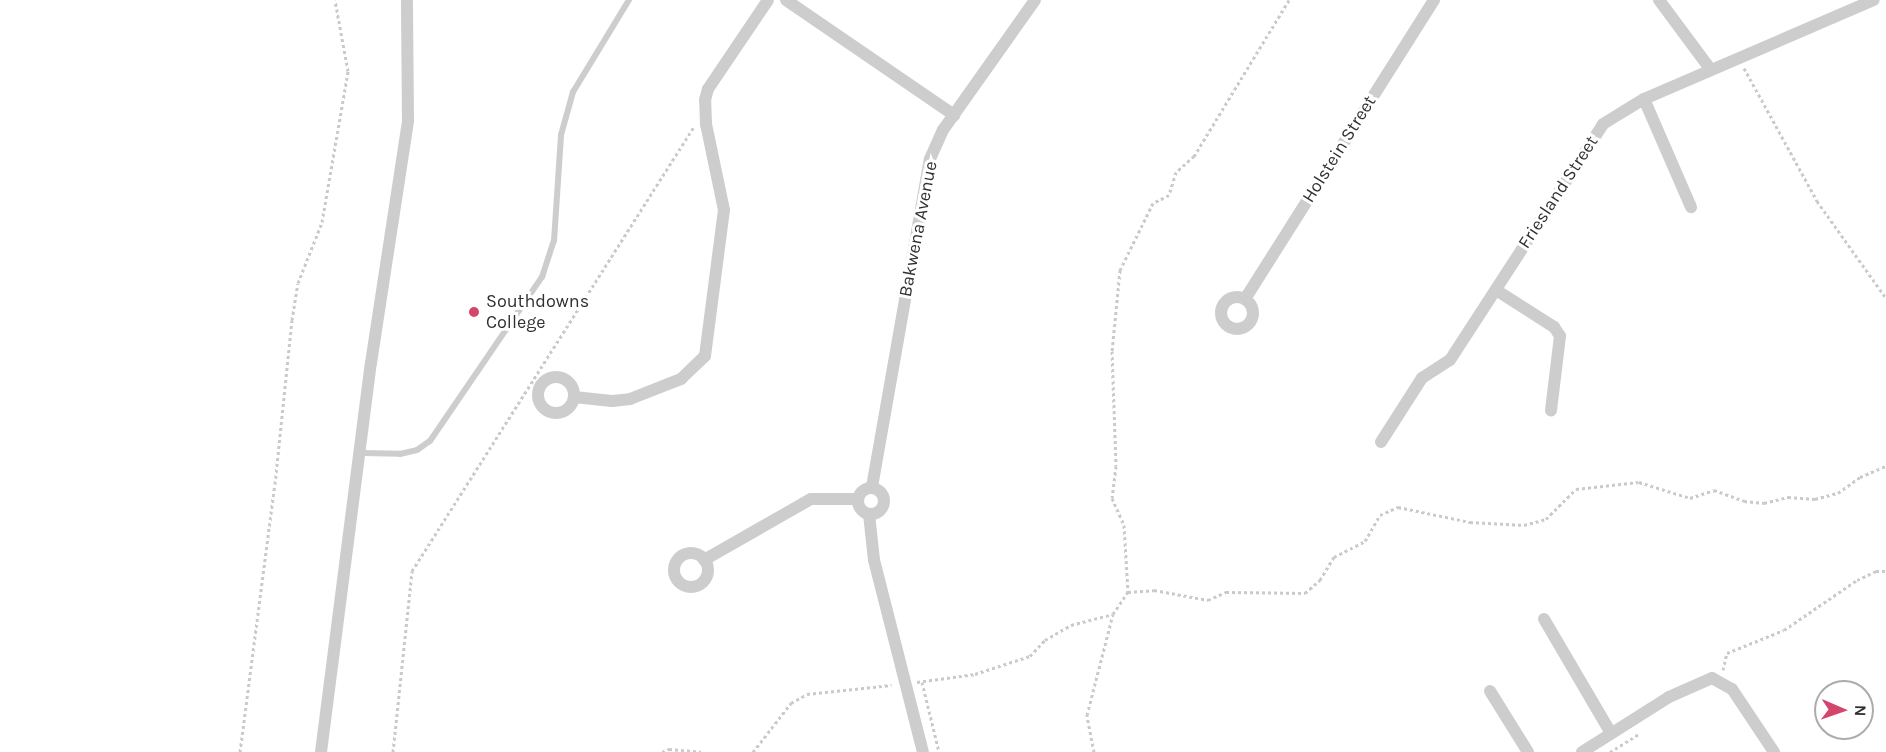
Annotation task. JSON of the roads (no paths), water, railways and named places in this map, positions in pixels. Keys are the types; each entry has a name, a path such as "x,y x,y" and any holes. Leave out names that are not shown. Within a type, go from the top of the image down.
{"street":[{"path":"321,752 387,245 408,121 407,0"},
{"path":"574,397 612,401 630,399 681,379 705,356 724,210 704,111 708,89 768,0"},
{"path":"786,0 954,116"},
{"name":"Bakwena Avenue","path":"872,487 926,174 935,146 1035,0"},
{"name":"Holstein Street","path":"1245,299 1434,0"},
{"path":"1659,0 1711,70"},
{"name":"Friesland Street","path":"1382,441 1422,378 1450,360 1591,138 1615,114 1644,99 1874,0"},
{"path":"1644,99 1691,207"},
{"path":"1496,290 1554,327 1560,336 1551,411"},
{"path":"872,487 882,494 883,504 878,512 869,514 860,508 857,499 862,490 872,487"},
{"path":"705,561 811,499 857,499"},
{"path":"869,514 874,560 923,752"},
{"path":"1544,619 1611,733"},
{"path":"1582,752 1696,682 1721,681 1732,689 1774,752"},
{"path":"1490,691 1528,752"}],"lane":[{"path":"361,453 400,454 417,450 430,441 542,277 554,241 559,151 573,92 629,0"}],"place":[{"name":"Southdowns College","path":"474,312"}]}
